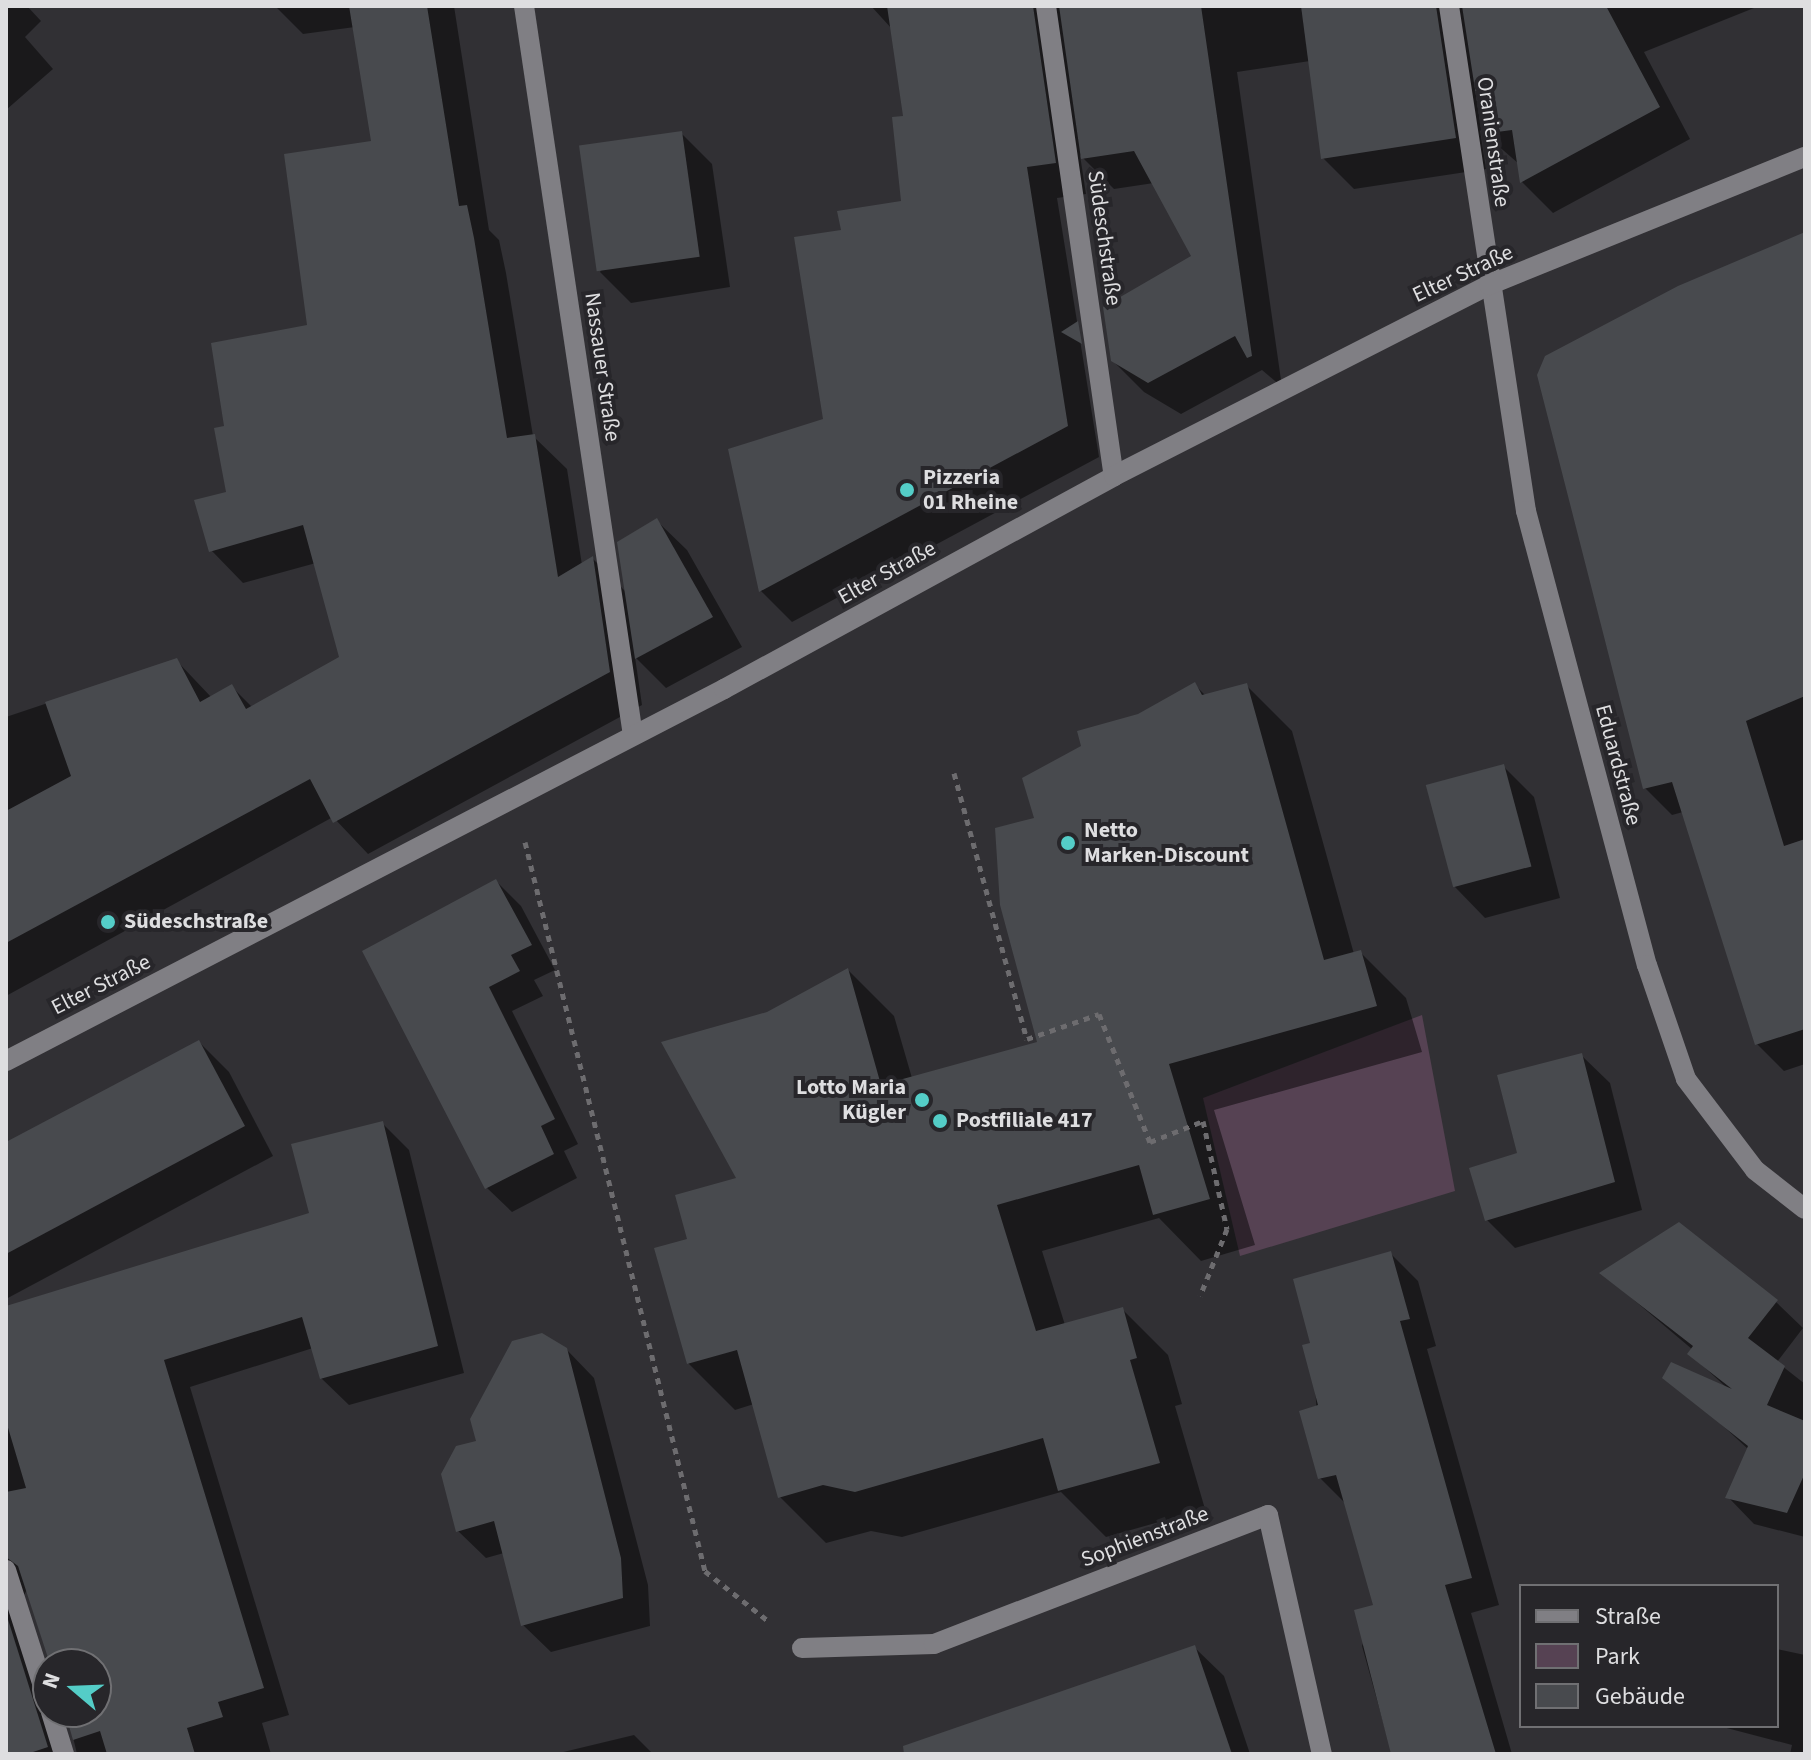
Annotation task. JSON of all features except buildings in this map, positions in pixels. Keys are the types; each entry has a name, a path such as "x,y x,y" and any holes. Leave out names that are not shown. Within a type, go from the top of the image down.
{"street":[{"name":"Nassauer Straße","path":"524,6 633,735"},
{"name":"Südeschstraße","path":"1046,6 1114,476"},
{"name":"Oranienstraße","path":"1449,6 1489,285"},
{"name":"Elter Straße","path":"6,1061 514,798 1114,476 1489,285 1805,157"},
{"name":"Eduardstraße","path":"1489,285 1526,511 1647,965 1686,1079 1755,1170 1805,1209"},
{"name":"Sophienstraße","path":"802,1648 934,1644 1268,1515 1322,1754"},
{"path":"6,1570 32,1652"},
{"path":"56,1728 64,1754"}],"path":[{"path":"954,773 1027,1039 1099,1014 1150,1142 1203,1121 1227,1229 1200,1296"},
{"path":"514,798 705,1571 802,1648"}],"green space":[{"path":"1422,1015 1455,1191 1240,1256 1203,1098"}],"place":[{"name":"Pizzeria 01 Rheine","path":"907,490"},
{"name":"Netto Marken-Discount","path":"1068,843"},
{"name":"Südeschstraße","path":"108,922"},
{"name":"Lotto Maria Kügler","path":"922,1100"},
{"name":"Postfiliale 417","path":"940,1121"}]}
